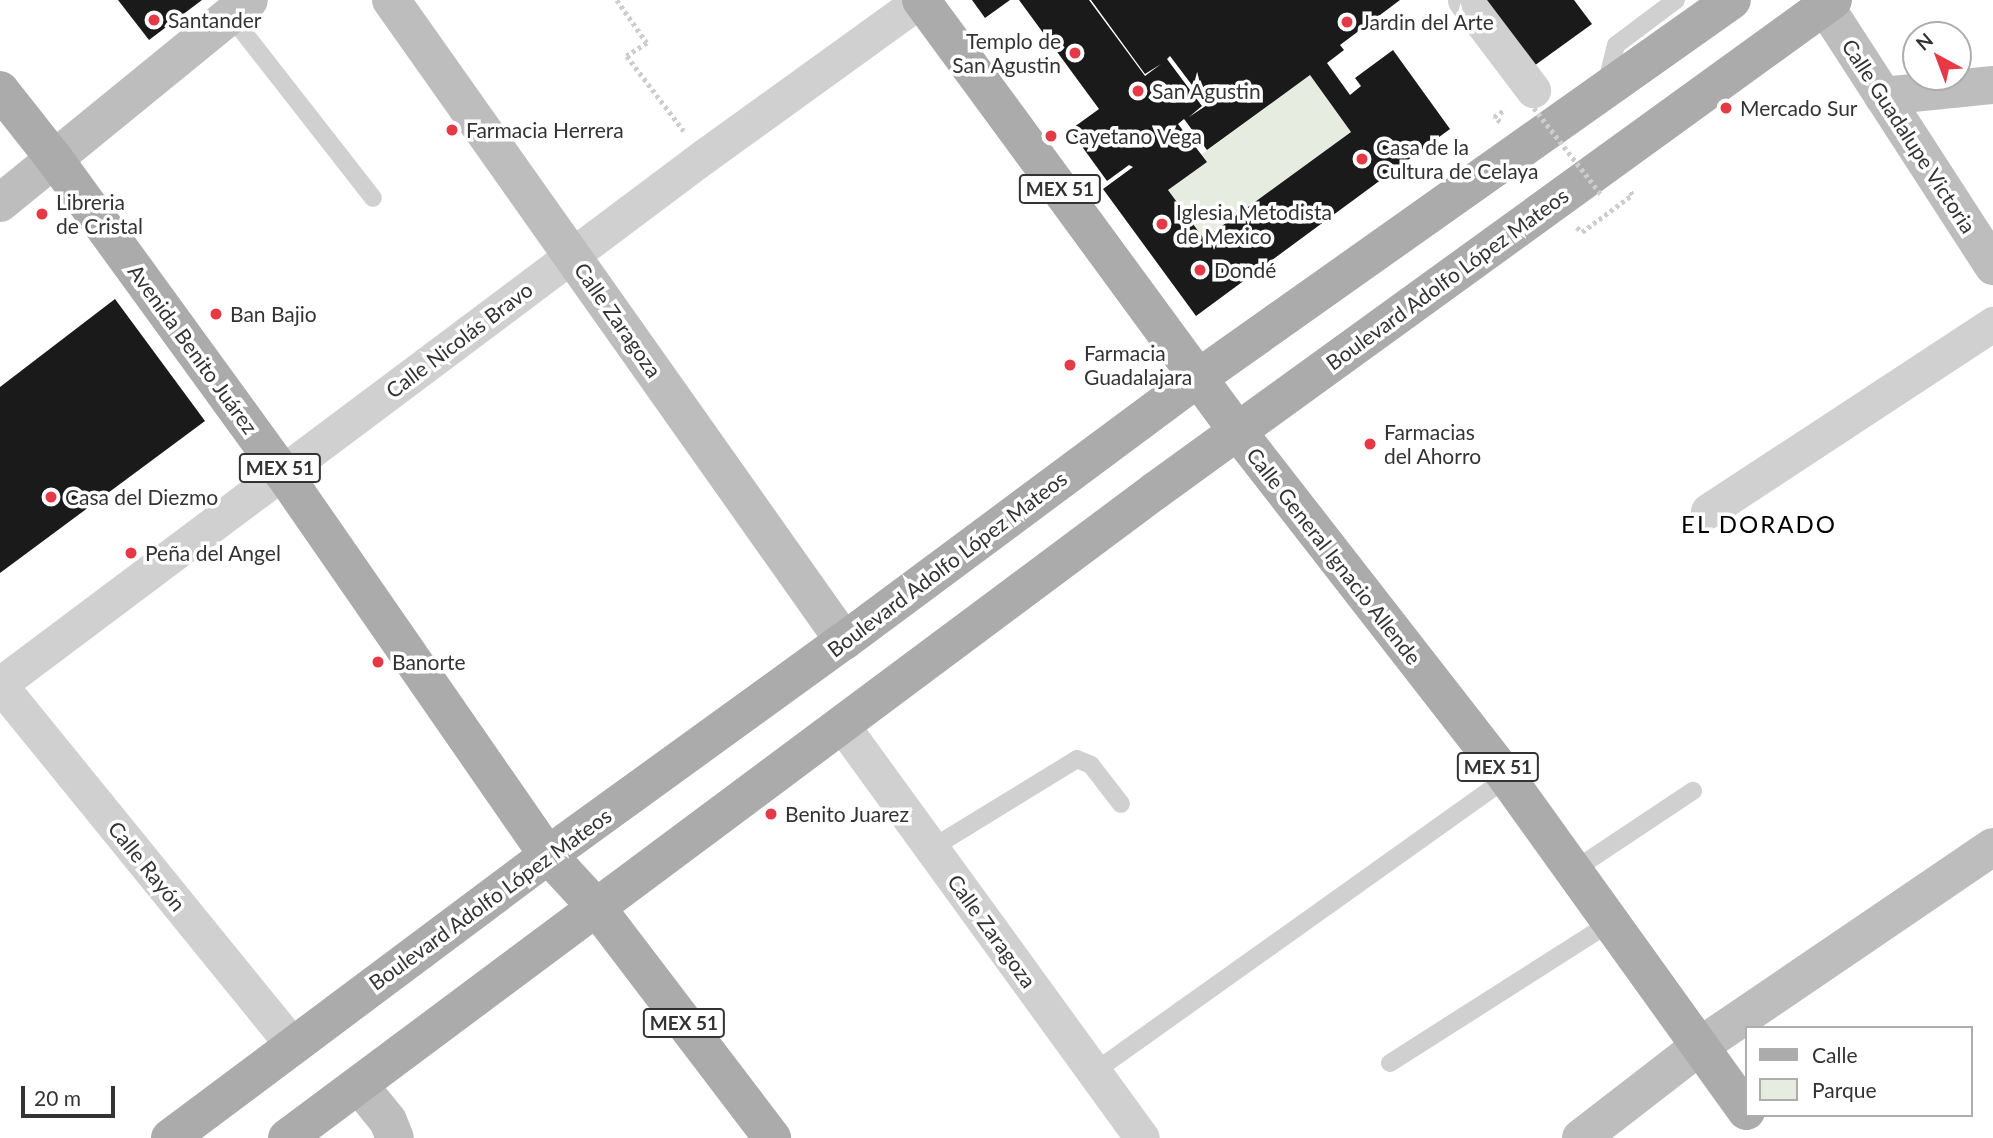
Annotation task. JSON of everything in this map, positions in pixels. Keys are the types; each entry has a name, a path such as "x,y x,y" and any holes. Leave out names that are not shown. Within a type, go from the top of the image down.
{"main road":[{"name":"Calle General Ignacio Allende","path":"921,0 1238,432 1507,778 1744,1107"},
{"name":"Boulevard Adolfo López Mateos","path":"170,1138 548,855 844,641 1198,378 1732,0"},
{"name":"Boulevard Adolfo López Mateos","path":"287,1138 1238,432 1829,3"},
{"name":"Avenida Benito Juárez","path":"0,90 53,157 283,473 548,855"},
{"name":"MEX 51","path":"548,855 597,908 772,1138"},
{"name":"Calle General Ignacio Allende","path":"1751,1117 1765,1138"}],"street":[{"name":"Calle Zaragoza","path":"391,0 844,641"},
{"name":"Calle Nicolás Bravo","path":"0,685 572,255 921,0"},
{"path":"1465,0 1534,99"},
{"name":"Calle Guadalupe Victoria","path":"1829,3 1883,96 1993,266"},
{"path":"0,203 53,157 239,8"},
{"path":"1883,96 1993,85"},
{"path":"1709,511 1993,324"},
{"name":"Calle Rayón","path":"0,685 293,1046"},
{"name":"Calle Zaragoza","path":"842,725 1142,1138"},
{"path":"1581,1138 1700,1046 1993,847"},
{"path":"359,1085 388,1121 396,1138"}],"lane":[{"path":"1605,92 1616,44 1676,0"},
{"path":"239,8 373,198"},
{"path":"932,848 1077,759 1091,765 1121,804"},
{"path":"1094,1072 1507,778"},
{"path":"1574,870 1693,791"},
{"path":"1390,1063 1611,922"}],"path":[{"path":"617,0 647,43 627,57 704,157"},
{"path":"1534,99 1601,194"}],"green space":[{"path":"1310,75 1351,132 1204,239 1168,190 1206,162 1201,155"}],"building":[{"name":"Santander","path":"118,0 202,0 149,40"},
{"path":"972,0 1010,0 985,18"},
{"name":"Casa de la Cultura de Celaya","path":"1019,0 1089,0 1145,76 1161,64 1145,74 1091,0 1400,0 1340,45 1344,50 1327,63 1350,95 1361,86 1355,78 1393,50 1450,129 1196,316 1103,189 1133,167 1129,165 1107,181 1070,130 1099,109","holes":["1170,56 1207,105 1189,117 1202,106 1167,59","1310,75 1351,132 1204,239 1168,190 1207,162 1178,124 1184,119 1207,150"]},
{"path":"1472,0 1574,0 1592,24 1527,71"},
{"name":"Casa del Diezmo","path":"115,299 205,421 0,573 0,387"}],"place":[{"name":"Santander","path":"154,20"},
{"name":"Jardin del Arte","path":"1347,22"},
{"name":"Templo de San Agustin","path":"1075,53"},
{"name":"San Agustin","path":"1138,91"},
{"name":"Mercado Sur","path":"1726,108"},
{"name":"Farmacia Herrera","path":"452,130"},
{"name":"Cayetano Vega","path":"1051,136"},
{"name":"Casa de la Cultura de Celaya","path":"1362,159"},
{"name":"Libreria de Cristal","path":"42,214"},
{"name":"Iglesia Metodista de Mexico","path":"1162,224"},
{"name":"Dondé","path":"1200,270"},
{"name":"Ban Bajio","path":"216,314"},
{"name":"Farmacia Guadalajara","path":"1070,365"},
{"name":"Farmacias del Ahorro","path":"1370,444"},
{"name":"Casa del Diezmo","path":"51,497"},
{"name":"Peña del Angel","path":"131,553"},
{"name":"Banorte","path":"378,662"},
{"name":"Benito Juarez","path":"771,814"}],"district":[{"name":"EL DORADO","path":"1759,524"}]}
